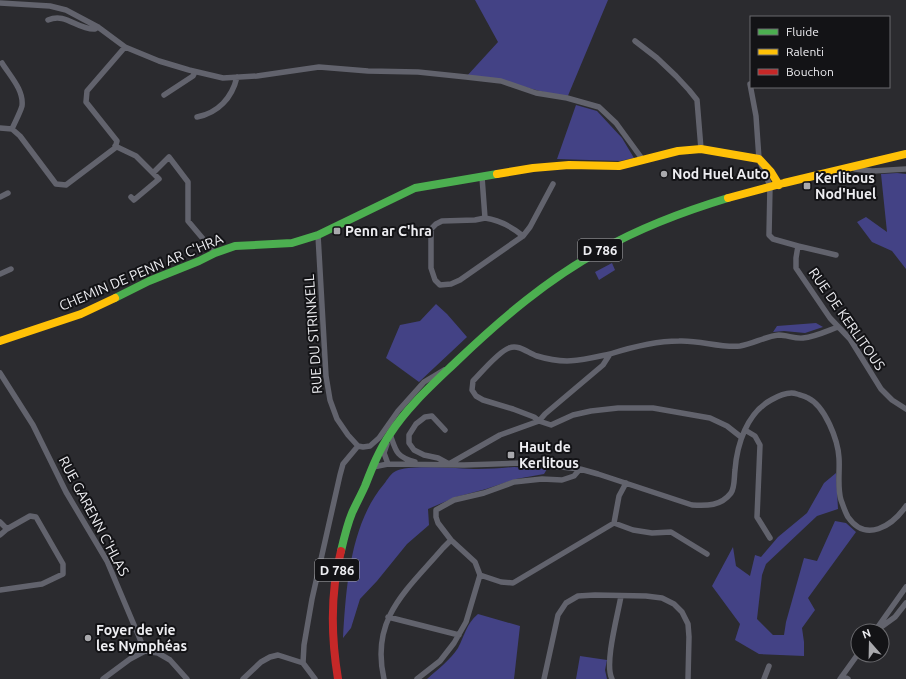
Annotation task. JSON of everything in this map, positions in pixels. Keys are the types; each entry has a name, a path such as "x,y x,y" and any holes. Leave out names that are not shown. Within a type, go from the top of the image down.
{"main road":[{"name":"CHEMIN DE PENN AR C'HRA","path":"0,341 81,314 149,281 235,246 292,243 318,235 415,188 533,168 569,165 619,166 678,151 701,149 759,159"},
{"name":"D 786","path":"338,679 333,640 335,581 341,548 352,515 378,453 390,434 422,396 457,361 507,315 539,289 599,250 660,221 704,205 774,185 906,154"},
{"path":"759,159 777,180 774,185"}],"street":[{"path":"0,3 7,2 50,6 66,10 98,27 125,47 159,61 195,72 223,78 257,76 319,67 368,71 418,72 501,82 536,93 566,98 599,107 616,124 643,160"},
{"path":"48,20 55,17 64,19 84,28 95,29 98,27"},
{"path":"635,41 657,58 676,76 696,100 701,149"},
{"path":"125,47 87,91 86,102 116,143 136,156 158,179 134,200 131,197"},
{"path":"2,63 22,97 22,107 15,119 12,129"},
{"path":"164,95 193,76 195,72"},
{"path":"197,117 207,115 225,102 235,87 237,77"},
{"path":"751,88 756,116 759,159"},
{"path":"0,128 12,129 20,136 56,184 66,185 115,148 116,143"},
{"path":"153,173 169,157 188,182 188,221 215,253"},
{"path":"846,168 872,172 906,169"},
{"path":"482,177 485,218"},
{"path":"523,236 514,229 494,219 485,218 475,220 442,221 436,224 432,229 431,268 435,280 440,285 451,284 460,280 523,236 530,227 553,184"},
{"path":"774,185 769,235 773,239 798,246"},
{"path":"0,197 8,193"},
{"name":"RUE DU STRINKELL","path":"318,235 326,376 330,400 337,419 358,446"},
{"name":"RUE DE KERLITOUS","path":"836,255 798,246 796,268 830,318 850,339 881,389 892,400 906,409"},
{"path":"0,274 11,269"},
{"path":"742,437 727,426 710,418 653,408 618,408 591,411 551,425 538,421 534,417 513,409 482,400 476,396 472,390 473,382 502,352 510,348 518,348 536,356 560,362 579,361 654,343 679,341 703,342 725,346 741,346 778,335 802,338 821,334 838,327"},
{"path":"449,464 500,435 538,421 603,365 610,354"},
{"path":"303,663 304,646 312,599 343,464 358,446 363,448 370,446 379,438 398,411 424,382 457,361"},
{"name":"RUE GARENN C'HLAS","path":"0,373 33,426 66,492 107,561 145,651"},
{"path":"373,467 388,464 464,465 523,463 580,469 692,505 709,506 722,501 732,492 737,451 751,417 765,403 778,396 794,393 809,398 820,408 831,427 837,441 840,498 847,516 858,527 868,531 883,527 898,517 906,506"},
{"path":"445,430 432,416 425,417 416,424 409,435 409,443 414,450 424,455 438,458 449,464"},
{"path":"745,430 755,436 760,445 757,517 770,538"},
{"path":"388,464 384,453 390,434"},
{"path":"390,434 396,452 404,459 424,464"},
{"path":"417,679 440,661 454,643 466,622 480,575 475,562 451,540 438,523 436,510 454,500 514,482 542,479 562,480 574,476 580,469"},
{"path":"480,575 501,582 513,583 614,523 619,496 626,483"},
{"path":"0,535 7,529 30,516 36,517 63,564 63,574 42,584 0,590"},
{"path":"0,522 7,529"},
{"path":"614,523 633,530 652,533 671,532 707,554"},
{"path":"384,679 380,654 382,636 388,617 397,602 451,540"},
{"path":"881,623 906,587"},
{"path":"544,679 558,615 566,603 578,596 595,595 646,596 662,598 674,604 682,612 688,624 688,679"},
{"path":"612,679 609,669 610,657 621,596"},
{"path":"886,623 895,617 906,603"},
{"path":"388,617 458,635"},
{"path":"103,679 130,659 145,651 158,653 170,660 187,679"},
{"path":"243,679 261,662 278,655 303,663 315,679"},
{"path":"843,678 852,663"},
{"path":"764,679 769,666"}],"shaded area":[{"path":"475,0 608,0 567,98 501,81 466,77 498,42"},
{"path":"576,105 597,111 622,138 634,158 620,161 557,159"},
{"path":"881,174 906,174 906,269 892,251 872,242 857,222 866,217 887,232"},
{"path":"612,263 615,270 599,280 595,272"},
{"path":"436,304 467,337 419,382 386,358 400,325 420,321"},
{"path":"816,323 823,327 805,333 784,331 773,332 777,326"},
{"path":"436,467 492,469 514,467 547,469 544,474 516,479 456,497 428,509 429,525 407,544 377,581 360,599 351,628 343,638 348,578 357,537 373,500 394,472 403,469"},
{"path":"836,473 838,509 817,516 766,564 762,575 757,619 773,635 784,635 786,622 804,558 817,561 835,521 846,523 856,532 808,598 815,610 802,628 804,656 759,654 735,640 740,624 712,586 733,547 736,566 750,576 755,555 761,557 778,537 807,513 824,483"},
{"path":"478,614 520,626 514,679 427,679 455,652 468,626"},
{"path":"580,656 607,660 605,670 607,679 576,679"}],"traffic: fast":[{"path":"115,298 149,281 235,246 292,243 318,235 415,188 497,174"},
{"path":"341,551 352,513 386,440 413,405 474,345 526,300 583,260 648,227 696,208 728,198"}],"traffic: slow":[{"path":"497,174 533,168 569,165 619,166 678,151 701,149 759,159 771,172 779,185"},
{"path":"728,198 906,154"},
{"path":"0,341 81,314 115,298"}],"traffic: jam":[{"path":"338,679 334,647 333,599 337,567 341,551"}],"place":[{"name":"Nod Huel Auto","path":"664,174"},
{"name":"Kerlitous Nod'Huel","path":"807,186"},
{"name":"Penn ar C'hra","path":"337,231"},
{"name":"Haut de Kerlitous","path":"511,455"},
{"name":"Foyer de vie les Nymphéas","path":"88,638"}]}
